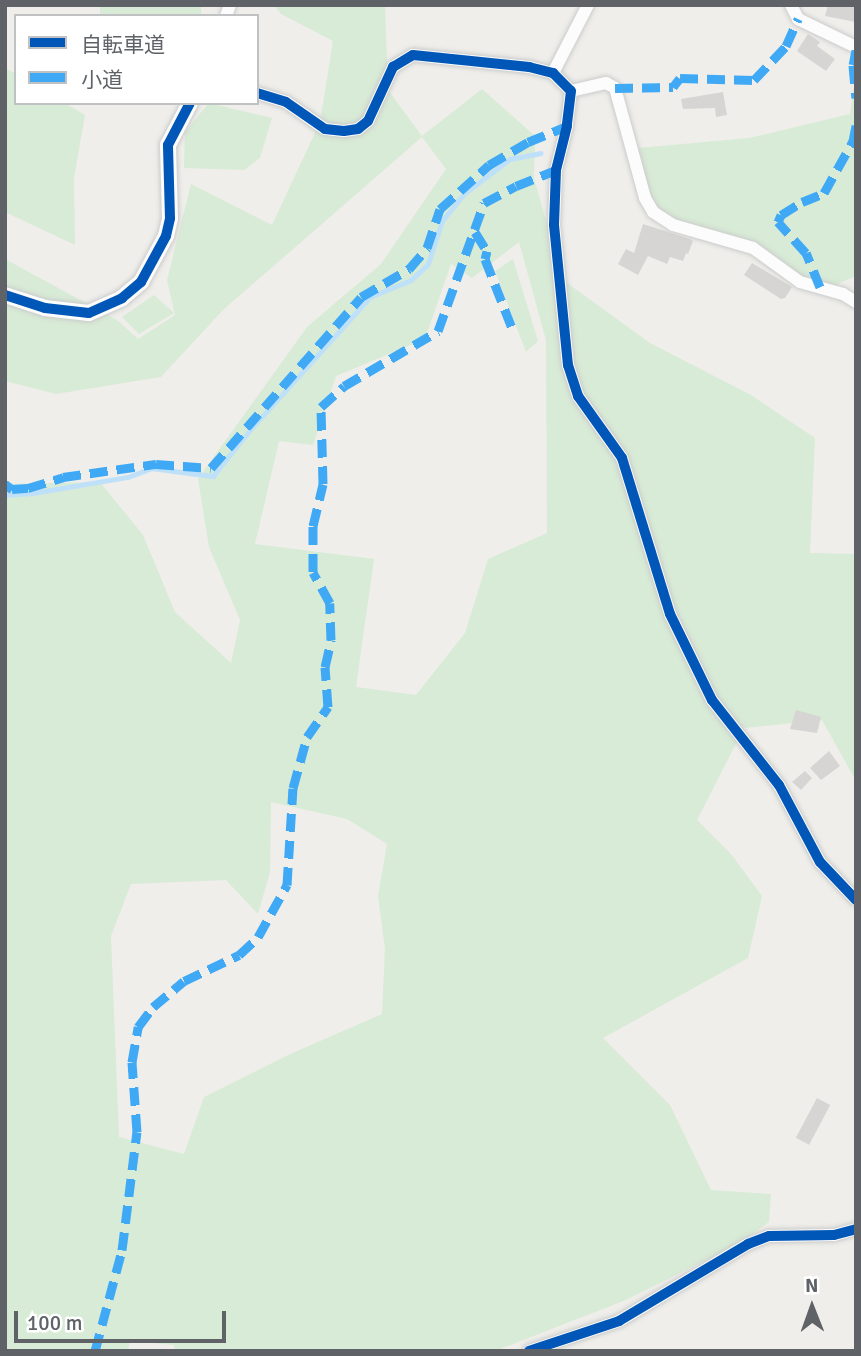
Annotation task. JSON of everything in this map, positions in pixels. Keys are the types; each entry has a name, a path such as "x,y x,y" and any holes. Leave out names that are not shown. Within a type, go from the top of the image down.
{"street":[{"path":"553,73 588,5"},
{"path":"791,5 797,19 856,47"},
{"path":"259,94 286,102 325,129 344,131 358,129 368,121 393,67 413,55 529,67 553,73 571,91"},
{"path":"571,91 606,83 615,88 645,198 653,212 673,225 753,248 800,282 843,294 856,302"},
{"path":"571,91 567,127 556,170 554,225 568,365 578,396 622,458 670,614 712,700 779,785 820,862 856,901"},
{"path":"5,295 45,308 89,313 122,298 141,282 166,236 170,218 168,145 189,105"},
{"path":"529,1351 619,1321 748,1244 769,1236 834,1235 856,1229"}],"green space":[{"path":"100,5 201,5 201,14 100,14"},
{"path":"274,5 385,5 388,90 422,136 482,89 535,136 534,178 563,280 650,343 751,395 815,438 810,553 856,554 856,781 822,720 744,728 697,820 731,854 762,896 748,958 603,1038 670,1105 711,1190 771,1194 769,1222 740,1243 626,1300 495,1351 175,1351 174,1345 130,1341 128,1351 5,1351 5,484 100,482 143,535 175,612 231,663 240,620 209,547 198,479 307,327 381,264 446,169 422,137 223,310 161,377 56,394 5,381 5,259 117,320 138,339 175,315 167,280 191,184 272,225 320,122 333,41 281,14","holes":["519,242 546,340 547,533 488,559 465,633 416,695 356,687 374,559 255,544 279,441 313,445 336,376 425,339 451,264 472,278","271,802 347,819 387,844 378,896 385,949 382,1014 288,1055 204,1097 184,1154 119,1137 111,936 131,884 226,880 258,914 270,872"]},
{"path":"5,68 14,73 14,105 68,105 85,115 74,178 75,245 5,212"},
{"path":"856,74 856,276 826,289 742,249 671,227 638,198 638,148 749,138 850,114"},
{"path":"207,105 272,118 260,158 244,170 184,168 185,132"},
{"path":"513,259 538,341 526,352 495,271"},
{"path":"154,295 174,313 139,334 122,317"}],"building":[{"path":"828,5 856,5 856,22 825,16"},
{"path":"808,34 820,42 817,46 835,59 826,71 797,51"},
{"path":"723,92 727,115 716,117 715,108 683,109 681,99"},
{"path":"643,224 693,241 683,261 670,257 667,264 648,256 638,275 618,264 626,249 634,253"},
{"path":"752,263 792,287 785,298 781,299 744,275"},
{"path":"796,710 821,717 817,733 790,729"},
{"path":"829,751 840,766 821,780 810,768"},
{"path":"805,771 812,778 801,790 792,782"},
{"path":"817,1098 830,1105 809,1145 796,1138"}],"waterway":[{"path":"5,495 128,477 151,468 213,476 249,431 370,297 411,280 428,264 442,221 465,193 510,159 540,153"}],"marked path":[{"path":"615,88 673,87 680,78 754,80 786,46 798,19"},
{"path":"856,50 853,65 856,98"},
{"path":"820,287 806,253 778,222 781,215 824,193 853,141 856,125"},
{"path":"5,484 12,489 28,488 63,477 156,464 211,468 361,297 409,269 427,248 440,209 489,165 528,142 567,126"},
{"path":"95,1351 122,1250 137,1132 132,1062 138,1027 153,1007 184,981 239,955 258,937 287,885 293,788 307,737 328,707 325,667 331,640 330,603 313,572 313,526 323,484 321,407 344,386 438,331 484,203 516,186 556,170"},
{"path":"475,232 487,251 485,259 514,333"}],"cycle path":[{"path":"259,94 286,102 325,129 344,131 358,129 368,121 393,67 413,55 529,67 553,73 571,91 567,126 556,170 554,225 568,365 578,396 622,458 670,614 712,700 779,785 820,862 856,900"},
{"path":"5,295 45,308 89,313 122,298 141,282 166,236 170,218 168,145 189,105"},
{"path":"529,1351 619,1321 748,1244 769,1236 834,1235 856,1229"}]}
